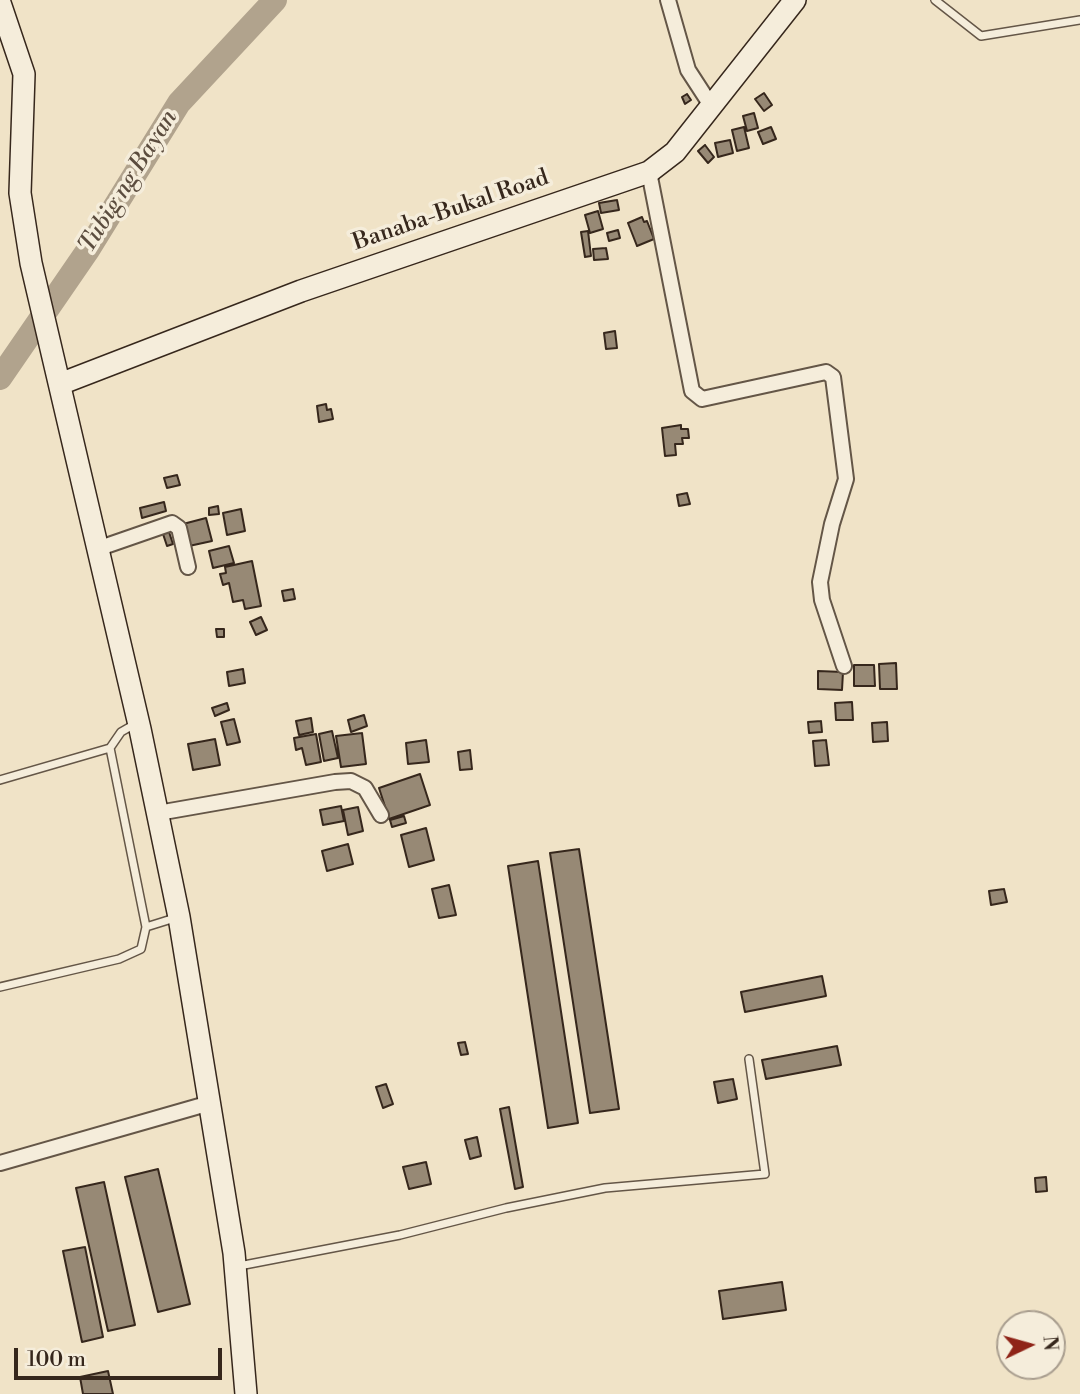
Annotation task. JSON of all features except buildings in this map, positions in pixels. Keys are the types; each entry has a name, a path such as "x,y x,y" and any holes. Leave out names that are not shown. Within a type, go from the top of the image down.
{"main road":[{"name":"Banaba-Bukal Road","path":"60,384 301,290 649,172 675,152 795,0"},
{"path":"0,3 24,74 20,192 31,263 138,722 179,916 235,1266 246,1394"}],"street":[{"path":"668,0 688,70 712,107"},
{"path":"649,172 692,391 702,399 826,372 833,377 846,479 832,524 820,582 822,600 844,666"},
{"path":"97,549 172,523 179,528 188,567"},
{"path":"158,813 351,781 365,788 381,815"},
{"path":"0,1163 210,1103"}],"lane":[{"path":"935,0 981,36 1080,20"},
{"path":"0,779 110,748 121,732 138,722"},
{"path":"0,986 119,959 141,949 146,927 110,748"},
{"path":"146,927 179,916"},
{"path":"235,1266 400,1235 506,1208 605,1188 765,1174 749,1059"}],"waterway":[{"name":"Tubig ng Bayan","path":"0,378 88,250 179,103 275,0"}]}
